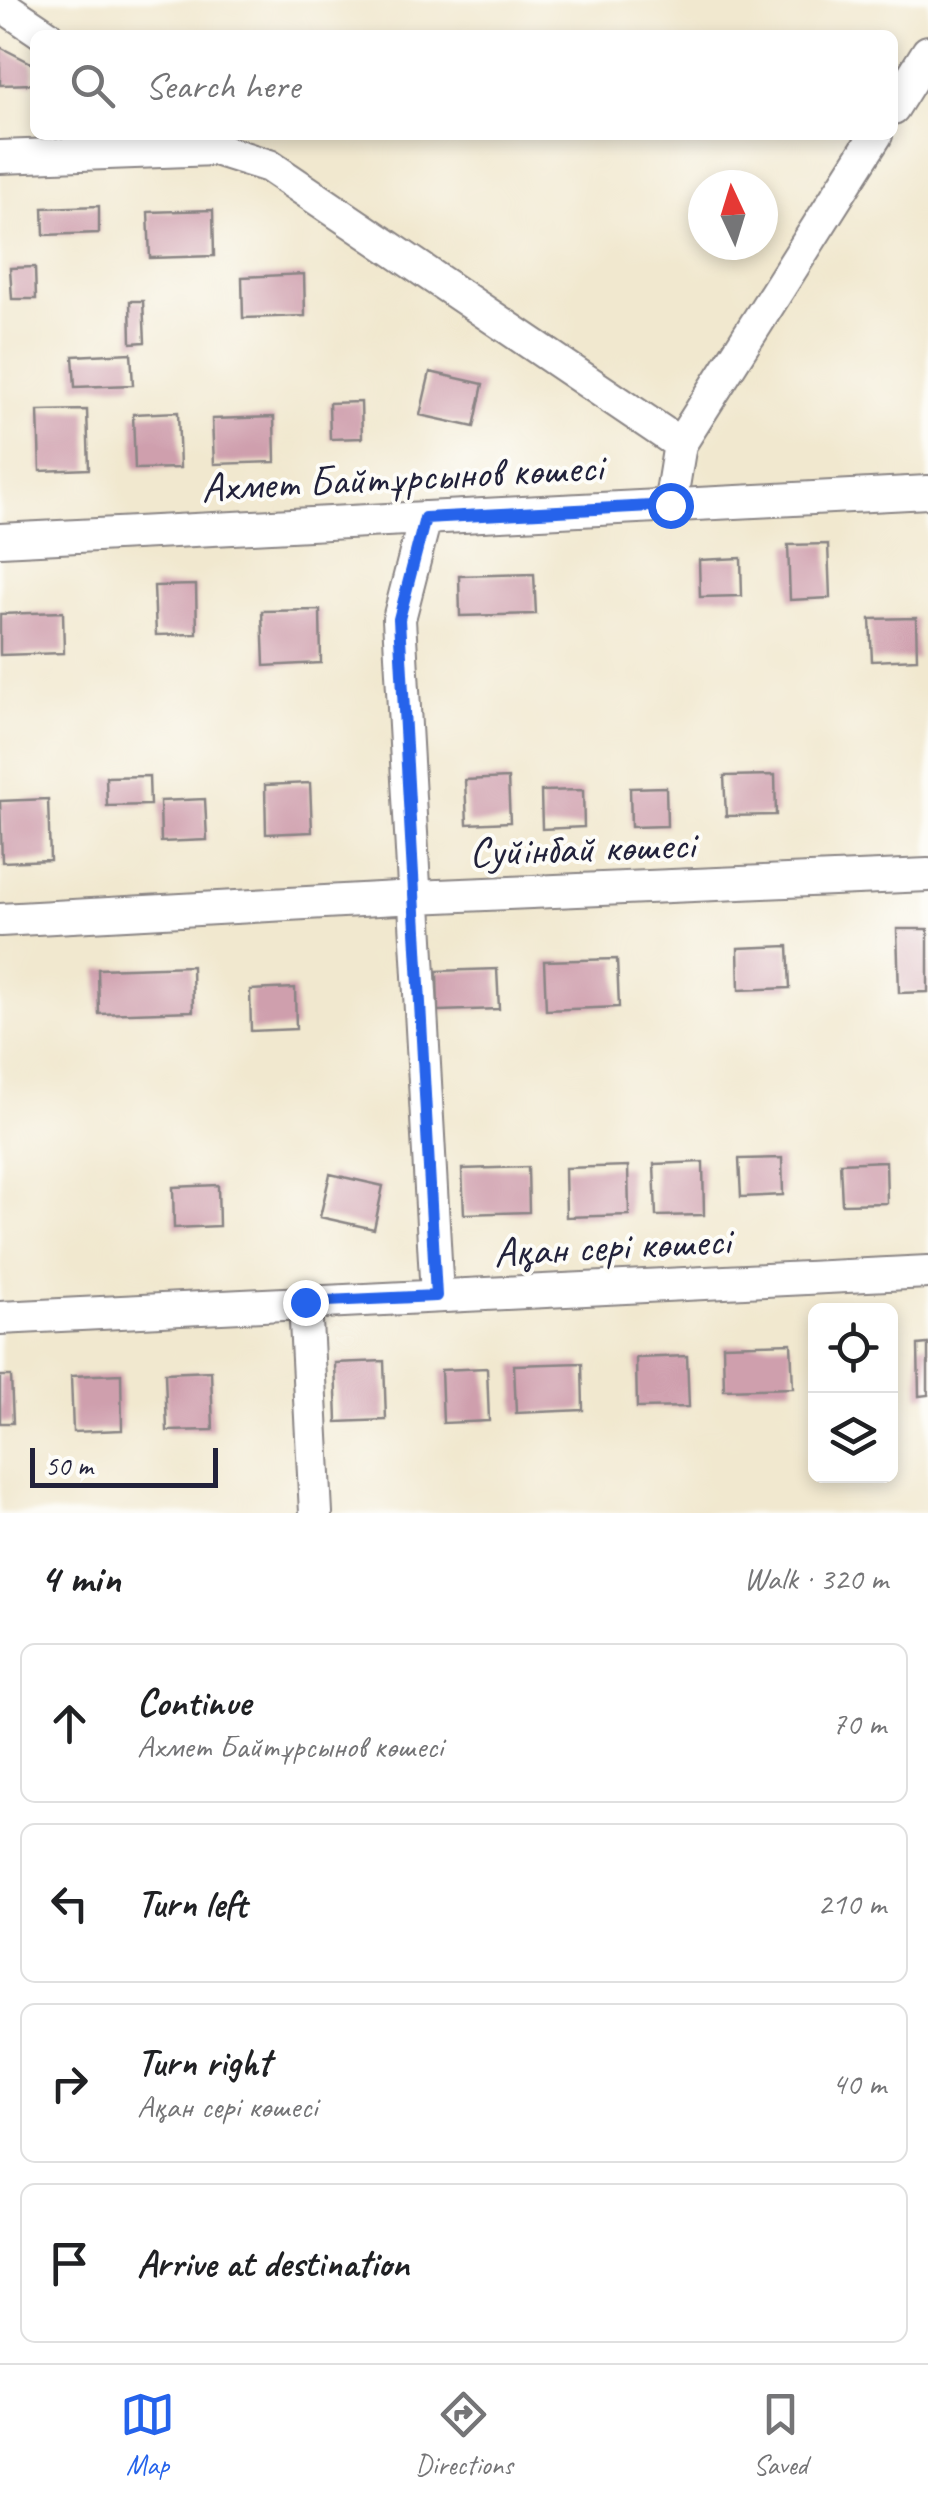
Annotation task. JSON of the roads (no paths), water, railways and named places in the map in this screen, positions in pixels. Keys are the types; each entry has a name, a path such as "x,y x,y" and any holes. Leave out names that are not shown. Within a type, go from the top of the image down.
{"street":[{"path":"0,4 39,30"},
{"path":"906,103 928,52"},
{"path":"670,505 680,444 873,140"},
{"path":"0,157 204,142 269,166 680,444"},
{"name":"Ахмет Байтұрсынов көшесі","path":"0,540 928,492"},
{"path":"425,518 399,619 436,1296"},
{"name":"Суйінбай көшесі","path":"0,920 928,875"},
{"name":"Ақан сері көшесі","path":"0,1318 928,1272"},
{"path":"305,1302 316,1513"}]}
